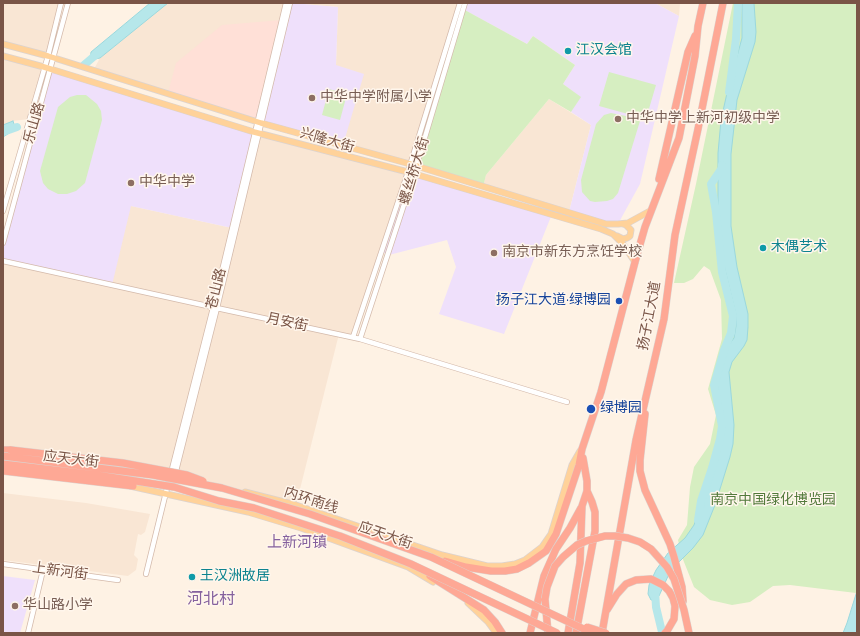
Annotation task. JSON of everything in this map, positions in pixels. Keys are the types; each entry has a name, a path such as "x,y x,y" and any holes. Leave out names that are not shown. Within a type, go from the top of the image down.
{"highway":[{"name":"扬子江大道","path":"431,557 466,567 491,571 517,569 546,551 556,534 598,401 634,262 654,200 688,52 698,26 703,3"},
{"name":"扬子江大道","path":"602,633 636,440 664,319 675,235 723,3"},
{"path":"645,398 640,470 645,490 670,544 682,587 684,610"},
{"path":"531,631 544,576 556,550 582,506 587,491 582,449"},
{"path":"6,451 123,463 187,475 222,488"},
{"name":"内环南线","path":"3,456 153,475 222,488 310,514 431,557 592,633"},
{"name":"内环南线","path":"3,468 150,487 254,508 340,536 411,564 467,589 557,633"},
{"path":"576,633 595,531 595,512 587,491"},
{"path":"568,633 580,563 582,506"},
{"path":"548,633 545,599 546,587 556,566 570,550 586,541 596,538 616,536 640,542 659,556 674,579 684,610 689,633"},
{"path":"411,564 484,610 495,622 502,633"},
{"path":"606,612 621,588 626,584 636,580 652,579 663,585 672,595 676,610 672,623 665,633"},
{"path":"562,619 606,633"}],"main road":[{"name":"兴隆大街","path":"3,44 259,122 417,166 606,224 628,223 650,211"},
{"name":"兴隆大街","path":"3,56 257,132 408,172 552,214 613,234 623,239 630,236 631,230 629,227 622,224"},
{"path":"613,234 623,244 634,262"},
{"name":"应天大街","path":"6,451 173,475 296,505 411,545 463,561 487,566 502,566 515,564 525,560 542,547 551,534 572,465 582,449"},
{"name":"应天大街","path":"3,468 97,479 168,493 248,512 286,523 348,544 408,567 448,590 472,607 488,622 496,633"}],"street":[{"name":"乐山路","path":"51,58 61,3"},
{"name":"乐山路","path":"3,211 5,197 68,3"},
{"name":"苍山路","path":"146,574 173,475 215,308 286,3"},
{"name":"苍山路","path":"259,122 290,3"},
{"name":"螺丝桥大街","path":"353,337 408,172 460,3"},
{"name":"螺丝桥大街","path":"360,339 417,166 465,3"},
{"name":"乐山路","path":"3,243 47,69"},
{"name":"月安街","path":"3,261 353,337 567,402"},
{"name":"上新河街","path":"3,564 118,580"},
{"path":"28,633 43,570"}],"shaded area":[{"path":"3,3 61,3 48,56 3,44"},
{"path":"167,3 286,3 282,20 168,93 93,71 100,58"},
{"path":"292,3 460,3 410,164 343,145 336,65 338,7"},
{"name":"中华中学附属小学","path":"292,3 338,7 336,65 364,74 343,145 261,123"},
{"name":"中华中学上新河初级中学","path":"460,3 655,3 679,16 640,184 618,224 569,212 591,125 571,112 580,97 563,84 575,65 533,36 527,44 459,7"},
{"path":"655,3 680,3 679,16"},
{"path":"282,20 257,121 168,93 176,63 222,25"},
{"path":"3,57 47,68 30,119 12,121 3,125"},
{"name":"中华中学","path":"50,68 255,132 232,228 131,206 112,285 3,261 3,243"},
{"path":"549,99 591,125 569,212 483,187 486,175"},
{"path":"259,133 408,172 353,337 339,334 296,505 175,475"},
{"name":"南京市新东方烹饪学校","path":"408,172 552,214 504,334 439,314 456,267 447,240 389,255 382,252"},
{"path":"131,206 232,228 170,474 3,452 3,261"},
{"path":"3,493 86,503 150,514 145,532 141,535 138,534 134,555 138,559 136,570 128,576 3,560"},
{"name":"华山路小学","path":"3,576 35,580 20,633 3,633"}],"green space":[{"name":"南京中国绿化博览园","path":"733,3 857,3 856,593 790,585 773,586 750,602 732,605 710,600 694,587 682,557 678,540 687,525 690,487 694,467 710,444 716,415 708,389 722,339 721,300 710,270 704,266 693,279 684,283 674,283"},
{"path":"463,9 527,44 533,36 575,65 563,84 581,97 571,112 549,99 486,175 483,187 417,166"},
{"path":"609,72 656,85 646,119 599,106"},
{"path":"329,89 347,94 340,120 322,115"},
{"path":"86,95 97,104 101,111 102,120 85,183 76,191 67,194 58,194 48,189 43,183 40,171 58,107 70,97"},
{"path":"611,113 626,116 633,124 635,119 640,121 618,193 613,199 607,201 590,201 582,192 581,180 596,124 604,115"}],"water":[{"path":"150,3 168,3 100,58 90,60 91,52"},
{"path":"742,3 754,3 756,32 755,42 737,100 731,154 731,226 737,267 748,314 747,340 732,362 729,372 734,425 733,444 715,505 703,535 669,574 659,596 655,600 651,600 648,594 649,585 656,570 668,553 685,538 694,525 719,452 722,424 716,375 722,354 734,338 736,315 725,270 718,227 718,153 721,120 742,38"},
{"path":"13,121 15,127 11,132 3,137 3,125"},
{"path":"857,591 857,633 843,633 847,623"}],"waterway":[{"path":"729,92 736,39 738,3"},
{"path":"84,65 98,53"},
{"path":"3,132 17,127"},
{"path":"698,520 701,501 720,439 722,426 714,385 724,350 731,333 733,316 722,272 716,212 711,184 722,168 722,165"},
{"path":"655,590 656,607 662,632"}],"place":[{"name":"江汉会馆","path":"568,51"},
{"name":"中华中学附属小学","path":"312,98"},
{"name":"中华中学上新河初级中学","path":"618,119"},
{"name":"中华中学","path":"131,183"},
{"name":"木偶艺术","path":"763,248"},
{"name":"南京市新东方烹饪学校","path":"494,253"},
{"name":"扬子江大道·绿博园","path":"619,301"},
{"name":"绿博园","path":"591,409"},
{"name":"王汉洲故居","path":"192,577"},
{"name":"华山路小学","path":"15,606"}],"district":[{"name":"上新河镇","path":"297,543"},
{"name":"河北村","path":"211,600"}]}
